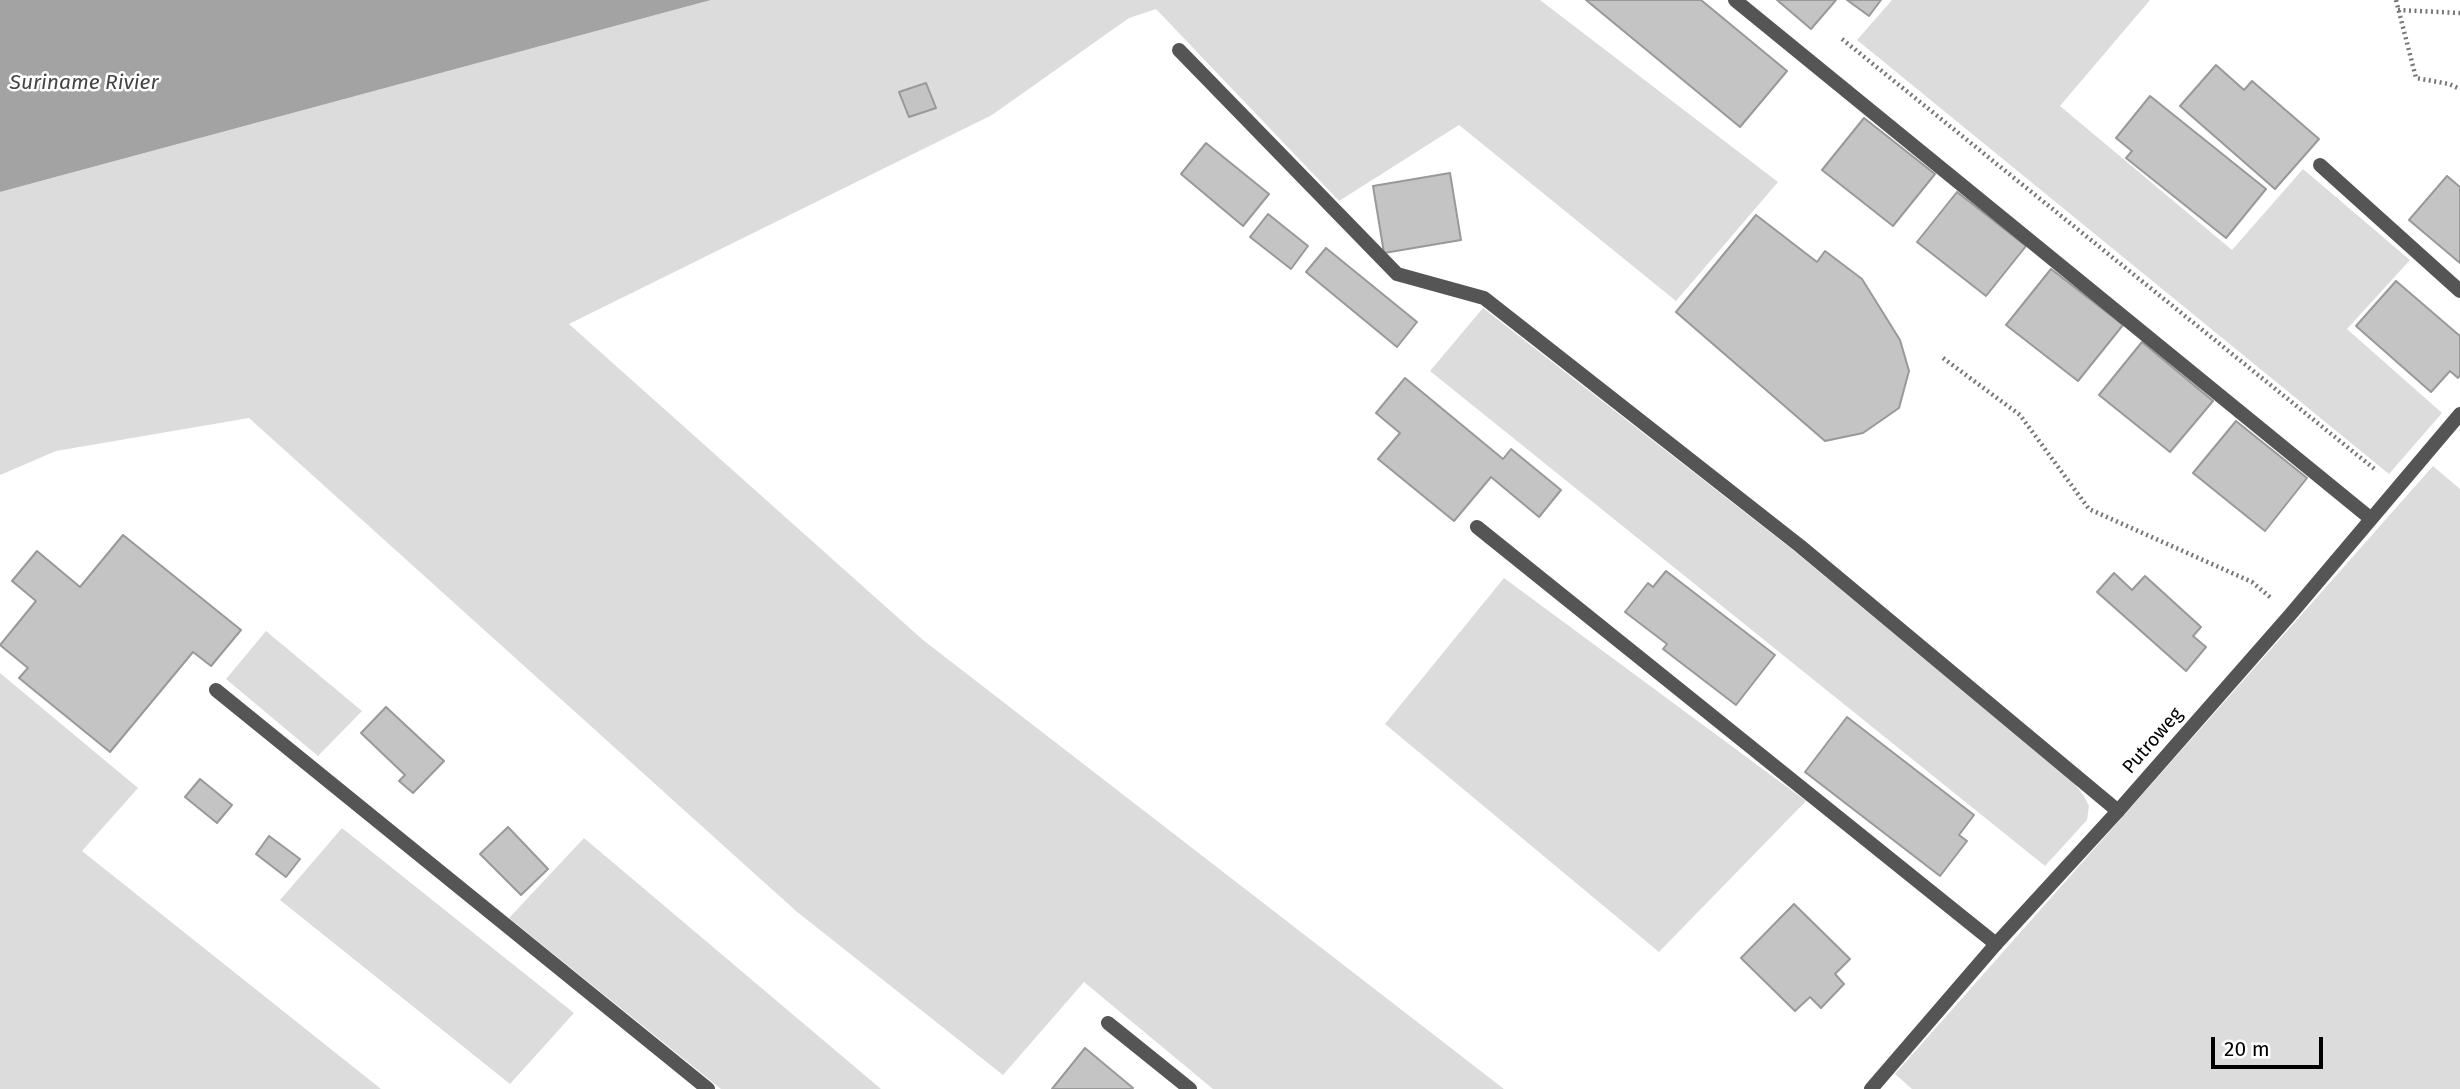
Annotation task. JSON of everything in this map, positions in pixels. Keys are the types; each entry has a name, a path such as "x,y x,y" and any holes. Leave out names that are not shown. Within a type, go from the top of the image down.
{"street":[{"path":"1735,0 2370,518"},
{"path":"1179,50 1397,274 1484,298 1800,546 2118,811"},
{"path":"2320,166 2460,291"},
{"name":"Putroweg","path":"1871,1089 1996,944 2118,811 2290,615 2460,414"},
{"path":"1477,527 1996,944"},
{"path":"216,690 708,1089"},
{"path":"1108,1023 1190,1089"}],"path":[{"path":"2396,0 2416,78 2449,84 2460,89"},
{"path":"2398,10 2460,13"},
{"path":"1842,39 2397,487"},
{"path":"1943,358 2020,415 2090,509 2252,582 2290,615"}],"shaded area":[{"path":"711,0 1540,0 1778,182 1676,301 1459,125 1339,201 1156,9 1129,18 992,115 569,324 923,640 1504,1089 1213,1089 1084,982 1003,1075 796,911 249,418 56,451 0,475 0,192"},
{"path":"1892,0 2150,0 2060,106 2232,250 2303,169 2410,260 2347,329 2442,413 2389,474 1857,40"},
{"path":"1483,308 1793,550 2073,782 2089,806 2087,820 2045,866 1430,371"},
{"path":"2433,466 2460,489 2460,1089 1912,1089 1895,1074"},
{"path":"1504,578 1806,801 1659,952 1385,724"},
{"path":"266,631 362,711 318,756 226,679"},
{"path":"0,673 138,788 82,851 381,1089 0,1089"},
{"path":"342,828 574,1013 510,1084 280,900"},
{"path":"584,838 881,1089 721,1089 509,918"}],"water":[{"name":"Suriname Rivier","path":"0,0 711,0 0,192"}],"building":[{"path":"1586,0 1701,0 1787,71 1740,127"},
{"path":"1777,0 1836,0 1811,29"},
{"path":"1847,0 1881,0 1869,16"},
{"path":"2216,65 2244,90 2252,81 2319,139 2275,189 2180,106"},
{"path":"926,83 936,108 909,117 899,92"},
{"path":"2150,96 2266,189 2226,238 2126,158 2132,151 2116,138"},
{"path":"1864,118 1935,174 1893,226 1822,170"},
{"path":"1206,143 1269,194 1243,226 1181,174"},
{"path":"1450,173 1461,240 1384,253 1373,186"},
{"path":"2447,176 2460,187 2460,263 2409,220"},
{"path":"1957,192 2026,246 1986,296 1917,242"},
{"path":"1268,214 1308,246 1291,269 1250,237"},
{"path":"1756,215 1817,262 1825,251 1862,279 1900,340 1909,371 1899,408 1863,433 1825,441 1676,312"},
{"path":"1326,248 1417,322 1397,347 1306,272"},
{"path":"2051,269 2123,325 2078,381 2006,325"},
{"path":"2396,281 2460,336 2460,375 2458,378 2450,371 2431,392 2356,326"},
{"path":"2142,342 2213,401 2170,452 2099,395"},
{"path":"1405,378 1503,459 1511,449 1561,490 1539,517 1491,477 1454,521 1378,459 1400,433 1376,413"},
{"path":"2236,421 2307,478 2265,531 2193,473"},
{"path":"123,535 241,630 211,666 193,652 110,752 19,678 28,668 0,645 36,601 12,581 37,551 80,587"},
{"path":"1666,571 1775,655 1736,705 1663,649 1667,644 1625,612 1648,583 1653,587"},
{"path":"2114,573 2132,590 2145,576 2201,627 2193,636 2206,647 2186,671 2097,592"},
{"path":"386,707 444,761 413,793 399,781 405,775 361,733"},
{"path":"1847,717 1974,815 1959,835 1967,841 1940,876 1805,772"},
{"path":"200,779 232,805 217,823 185,797"},
{"path":"508,827 548,869 521,895 480,854"},
{"path":"269,836 300,859 286,877 256,854"},
{"path":"1794,904 1850,959 1835,974 1844,984 1821,1008 1810,997 1795,1011 1741,958"},
{"path":"1085,1048 1133,1088 1052,1089"}]}
